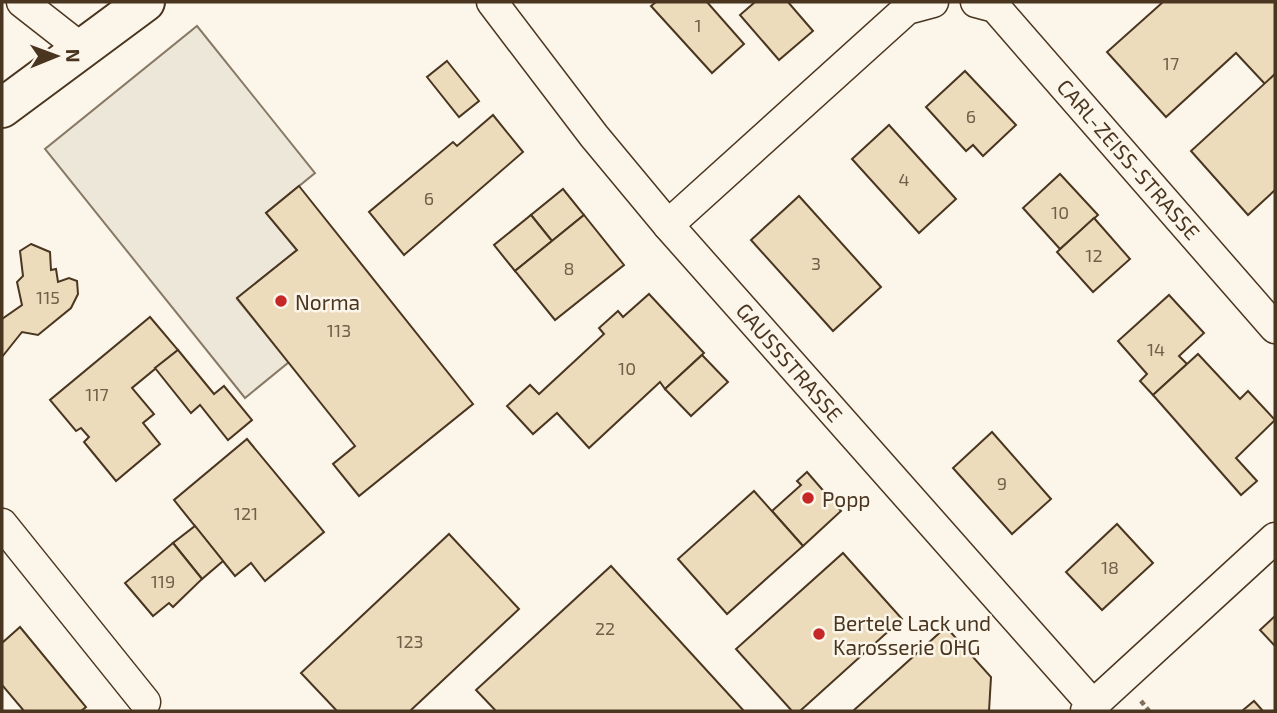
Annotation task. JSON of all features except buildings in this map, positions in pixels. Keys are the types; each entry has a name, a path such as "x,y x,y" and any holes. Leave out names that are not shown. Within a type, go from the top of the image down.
{"street":[{"path":"22,2 82,49"},
{"path":"2,108 145,2"},
{"name":"GAUSSSTRASSE","path":"492,2 594,136 668,225 1090,708"},
{"path":"668,225 907,9 933,2"},
{"name":"CARL-ZEISS-STRASSE","path":"976,2 996,7 1275,328"},
{"path":"2,524 145,702"},
{"path":"1090,708 1275,538"}],"shaded area":[{"path":"197,26 315,173 266,213 297,250 237,299 289,362 245,398 45,149"}],"place":[{"name":"Norma","path":"281,301"},
{"name":"Popp","path":"808,498"},
{"name":"Bertele Lack und Karosserie OHG","path":"819,634"}]}
